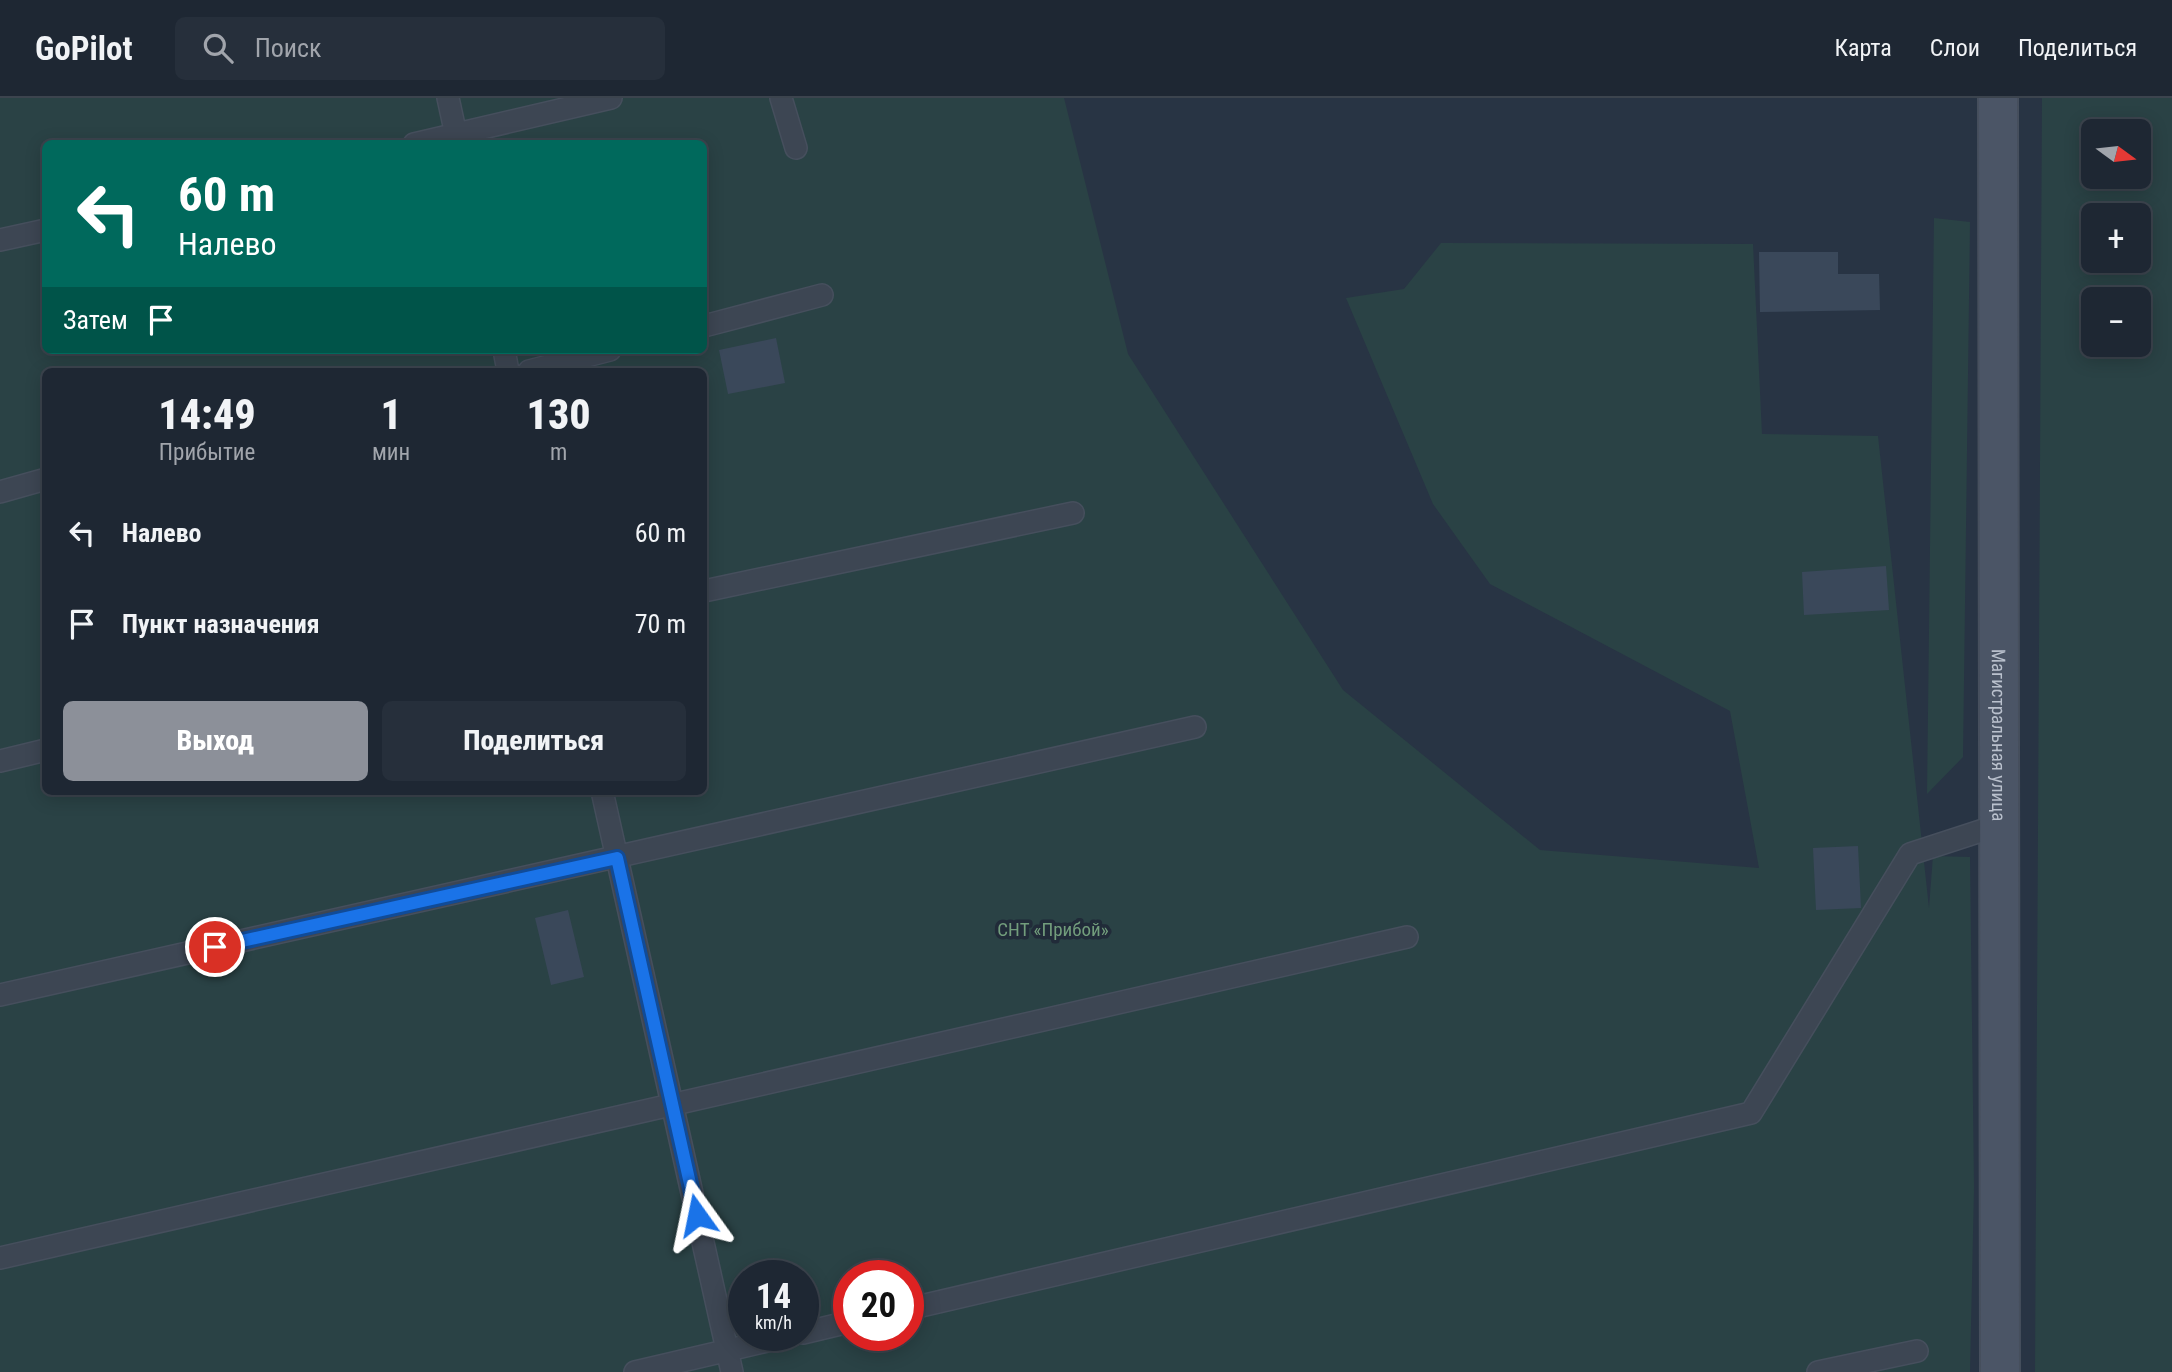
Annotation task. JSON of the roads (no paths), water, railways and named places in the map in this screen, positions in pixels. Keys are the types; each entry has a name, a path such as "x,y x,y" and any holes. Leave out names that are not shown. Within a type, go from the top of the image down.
{"street":[{"name":"Магистральная улица","path":"1998,98 2000,1372"}],"lane":[{"path":"448,98 457,139 611,98"},
{"path":"781,98 796,148"},
{"path":"0,240 42,231"},
{"path":"707,325 822,296"},
{"path":"541,368 595,354"},
{"path":"0,492 42,480"},
{"path":"707,590 1073,513"},
{"path":"0,995 1195,727"},
{"path":"0,761 42,751"},
{"path":"603,795 732,1372"},
{"path":"924,1305 1751,1113 1910,854 1999,825"},
{"path":"0,1258 1407,937"},
{"path":"635,1372 727,1351"},
{"path":"1818,1372 1917,1351"}],"park label":[{"name":"СНТ «Прибой»","path":"1053,929"}]}
